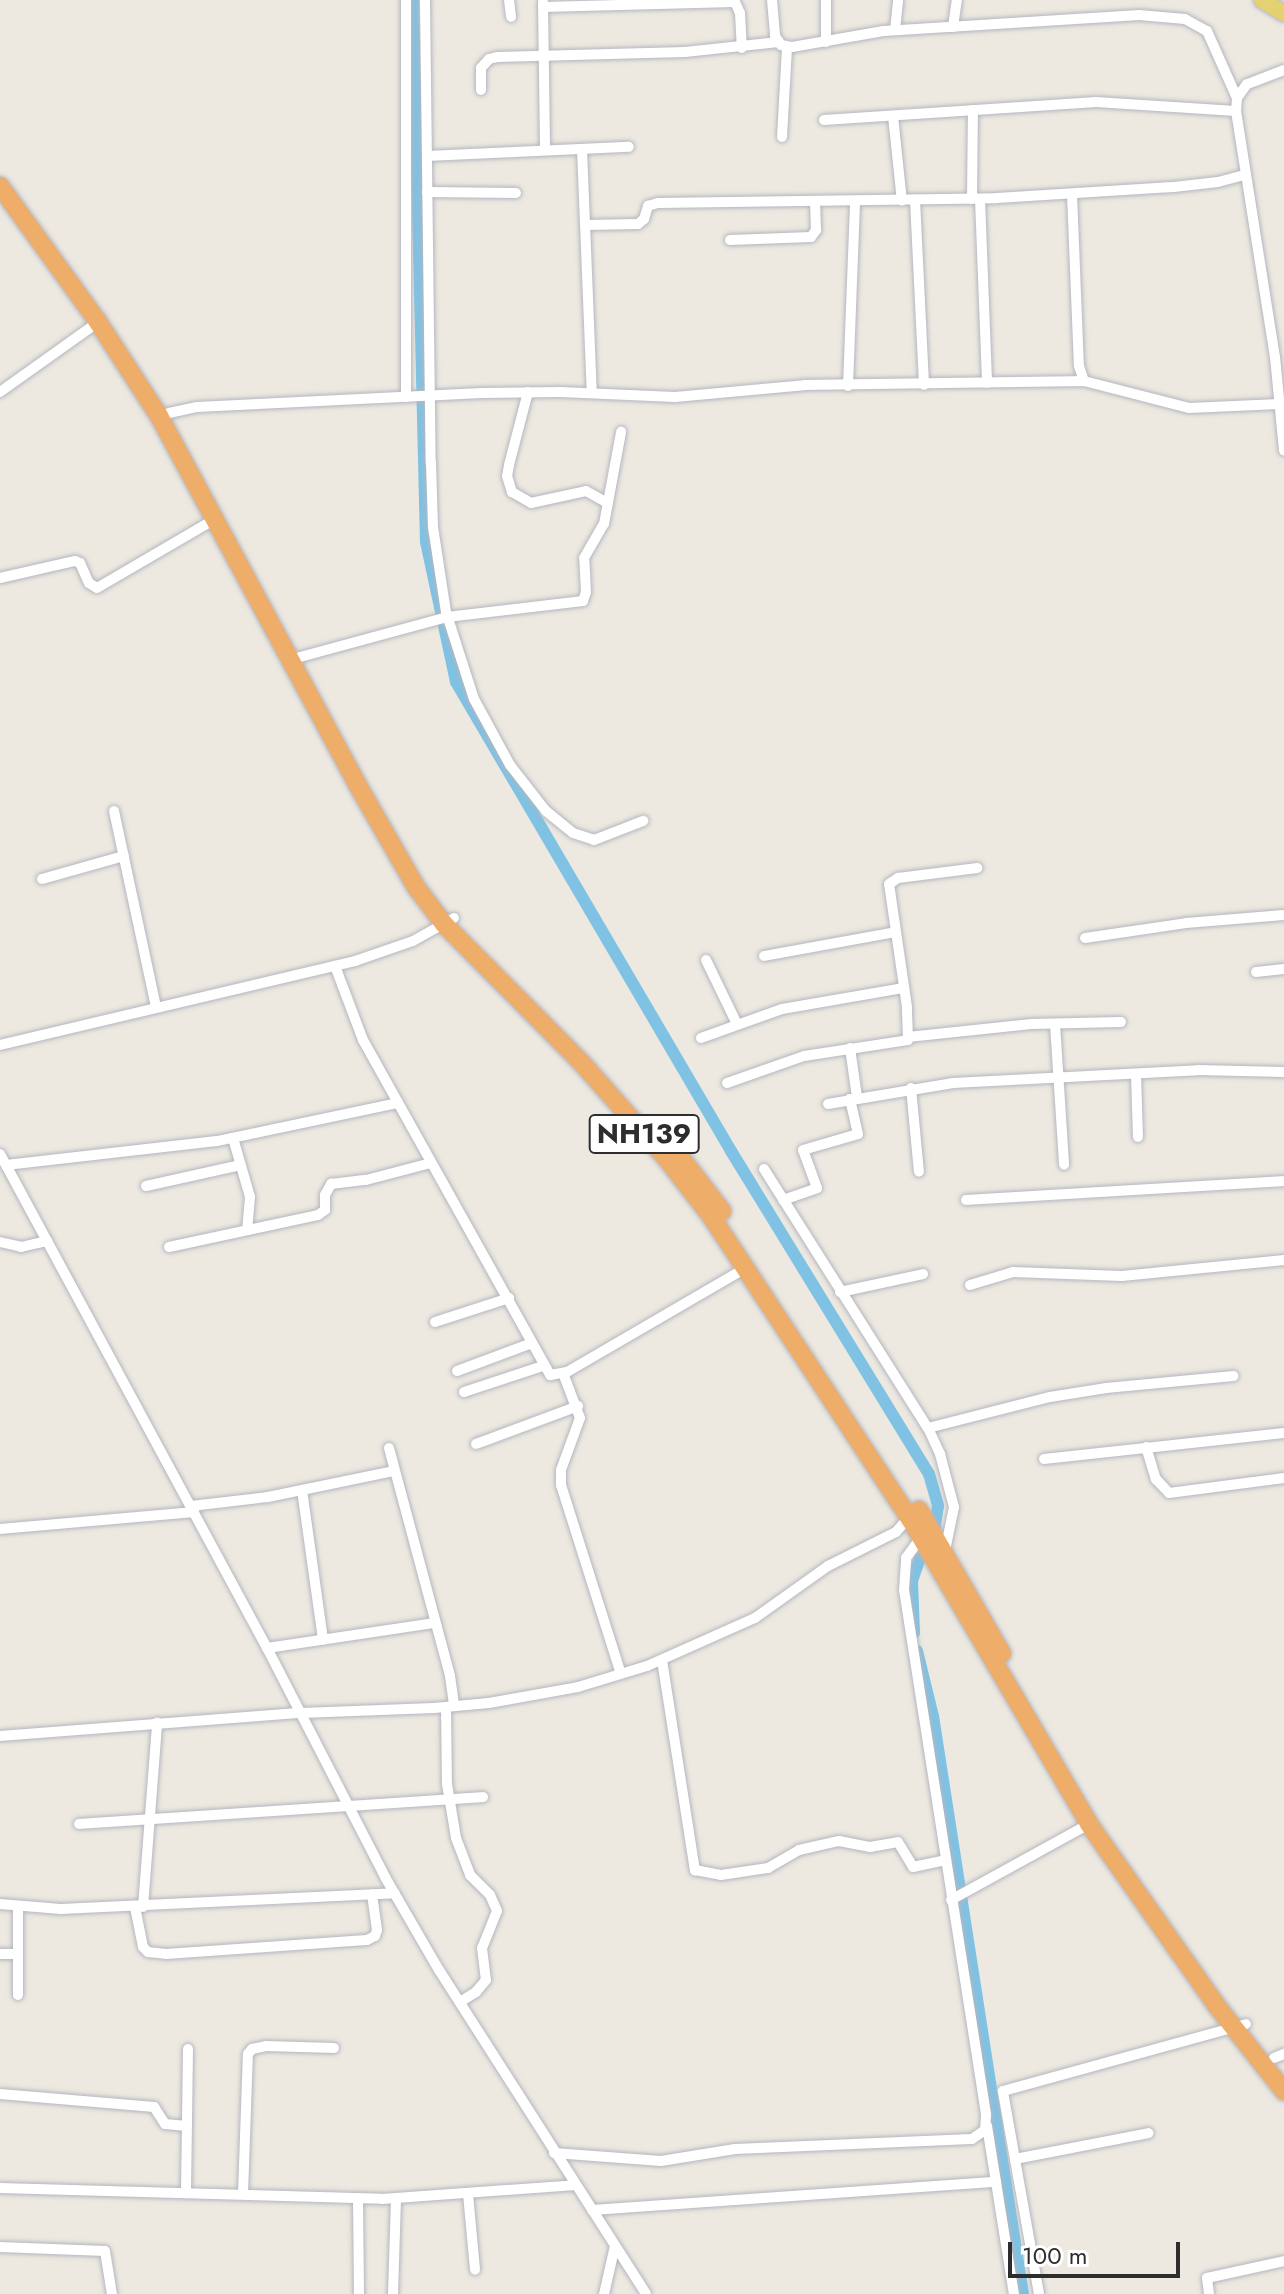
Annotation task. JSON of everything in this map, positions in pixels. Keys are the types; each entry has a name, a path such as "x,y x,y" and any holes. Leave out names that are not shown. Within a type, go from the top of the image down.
{"highway":[{"name":"NH139","path":"0,172 114,326 169,413 388,841 449,921 666,1158 746,1268 913,1512 945,1551 1118,1858"},
{"name":"NH139","path":"0,186 147,396 295,658"},
{"name":"NH139","path":"449,921 588,1052 702,1183 913,1512 921,1537 1089,1824 1118,1858 1284,2091"},
{"name":"NH139","path":"1240,2026 1281,2061"}],"main road":[{"path":"1262,0 1284,13"}],"street":[{"path":"406,0 416,41 427,156 433,527 447,617 474,699 510,765 546,811 573,833 594,840 643,821"},
{"path":"406,397 416,41 425,0"},
{"path":"509,0 511,17"},
{"path":"772,0 782,44 782,137"},
{"path":"826,0 826,42"},
{"path":"895,30 898,0"},
{"path":"953,27 957,0"},
{"path":"545,150 543,3 735,2 740,13 742,48"},
{"path":"481,90 481,68 489,59 742,48 826,42 895,30 1139,15 1185,19 1207,31 1237,98 1245,175 1270,320 1284,451"},
{"path":"1237,98 1247,84 1284,70"},
{"path":"824,120 1096,102 1236,111"},
{"path":"973,110 987,383"},
{"path":"893,116 902,201"},
{"path":"427,156 629,147"},
{"path":"582,149 592,393"},
{"path":"585,225 638,224 644,219 648,206 658,203 976,199 1208,184 1245,175"},
{"path":"427,192 516,193"},
{"path":"1072,194 1079,366 1084,381"},
{"path":"915,200 924,385"},
{"path":"730,240 811,237 816,230 815,201"},
{"path":"848,386 855,201"},
{"path":"0,392 98,322"},
{"path":"169,413 197,407 528,392 675,397 785,387 1084,381 1189,408 1279,404"},
{"path":"528,392 507,476 512,492 531,503 586,491 608,503"},
{"path":"295,658 447,617 583,601 586,592 584,558 601,532 621,432"},
{"path":"0,578 75,561 80,563 89,583 97,588 217,518"},
{"path":"114,811 156,1007"},
{"path":"42,879 124,856"},
{"path":"908,1037 889,887 891,881 977,868"},
{"path":"1085,938 1186,923 1284,915"},
{"path":"0,1045 335,966 413,941 449,921"},
{"path":"764,956 896,932"},
{"path":"706,960 737,1024"},
{"path":"335,966 359,1033 550,1375 563,1373 746,1268"},
{"path":"1256,972 1284,969"},
{"path":"701,1038 782,1009 904,988"},
{"path":"727,1083 783,1061 908,1040 908,1037 1055,1024 1121,1022"},
{"path":"1055,1024 1064,1165"},
{"path":"783,1200 817,1188 803,1150 858,1134 850,1048"},
{"path":"828,1104 911,1088 1136,1074 1284,1072"},
{"path":"1136,1074 1138,1137"},
{"path":"911,1088 919,1172"},
{"path":"6,1165 233,1138 398,1103"},
{"path":"233,1138 250,1197 247,1230"},
{"path":"0,1154 267,1648 395,1893 554,2153 646,2294"},
{"path":"169,1247 323,1213 325,1195 331,1184 366,1180 431,1163"},
{"path":"146,1186 241,1165"},
{"path":"764,1169 928,1428 953,1494 953,1524 945,1551"},
{"path":"966,1200 1284,1181"},
{"path":"0,1242 21,1247 47,1241"},
{"path":"970,1285 1013,1272 1122,1276 1284,1260"},
{"path":"840,1292 923,1274"},
{"path":"435,1322 509,1298"},
{"path":"457,1371 532,1343"},
{"path":"464,1392 543,1366"},
{"path":"563,1373 578,1406 579,1426 561,1470 561,1485 621,1674"},
{"path":"928,1428 1064,1395 1233,1376"},
{"path":"476,1444 578,1406"},
{"path":"1044,1459 1284,1433"},
{"path":"1146,1447 1156,1479 1169,1493 1284,1478"},
{"path":"389,1448 450,1676 449,1799 466,1867 476,1884 490,1895 497,1911 482,1948 486,1980 476,1992 460,2002"},
{"path":"0,1529 192,1509 394,1471"},
{"path":"302,1490 323,1640"},
{"path":"0,1736 301,1713 450,1707 555,1692 662,1660 755,1618 828,1566 896,1532 913,1512"},
{"path":"921,1537 906,1558 904,1590 945,1860 956,1897 1014,2294"},
{"path":"267,1648 435,1623"},
{"path":"662,1660 695,1870 721,1875 768,1868 799,1850 839,1841 870,1847 898,1842 913,1867 945,1860"},
{"path":"157,1723 139,1907 143,1947 156,1955 367,1940 375,1936 377,1930 372,1894"},
{"path":"79,1824 347,1803 483,1797"},
{"path":"956,1897 1089,1824"},
{"path":"0,1904 61,1909 139,1907 395,1893"},
{"path":"18,1906 18,1995"},
{"path":"0,1954 18,1954"},
{"path":"983,2094 1240,2026"},
{"path":"243,2194 248,2054 252,2049 266,2046 334,2048"},
{"path":"186,2192 188,2049"},
{"path":"1003,2091 1039,2294"},
{"path":"0,2094 154,2107 165,2124 187,2126"},
{"path":"554,2153 676,2160 735,2149 972,2139 980,2137 987,2124"},
{"path":"1015,2159 1149,2133"},
{"path":"592,2210 996,2182"},
{"path":"0,2188 396,2199 575,2185"},
{"path":"468,2194 475,2270"},
{"path":"358,2198 359,2294"},
{"path":"393,2294 396,2199"},
{"path":"604,2294 615,2246"},
{"path":"0,2247 105,2251 112,2294"},
{"path":"1209,2294 1207,2278 1284,2261"}],"waterway":[{"path":"413,0 426,542 456,682 731,1151 929,1474 938,1506 934,1532"},
{"path":"914,1633 912,1581 920,1558"},
{"path":"917,1651 933,1716 1023,2294"}]}
